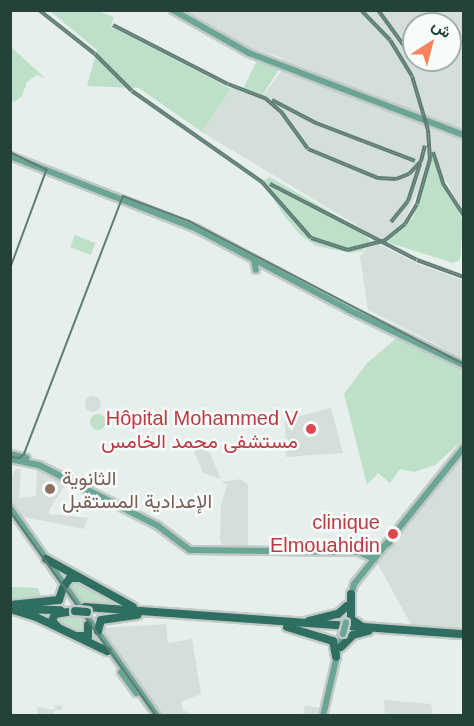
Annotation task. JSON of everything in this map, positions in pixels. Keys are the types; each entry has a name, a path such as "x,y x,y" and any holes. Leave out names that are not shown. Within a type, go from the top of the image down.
{"highway":[{"path":"46,559 127,605 170,612 289,625 344,619 347,606"},
{"path":"63,586 74,575"},
{"path":"10,608 59,600 67,579 74,577 112,598 109,607 88,609"},
{"path":"351,594 352,621 368,629"},
{"path":"10,608 170,612"},
{"path":"10,608 36,616 76,638 106,647"},
{"path":"74,609 56,613 53,623 84,638 90,633 88,625"},
{"path":"88,609 289,625 464,635"},
{"path":"98,631 100,620 156,614"},
{"path":"289,625 329,639 341,639 368,629"},
{"path":"329,639 336,646 336,657"}],"main road":[{"path":"175,10 244,48 297,66 464,134"},
{"path":"175,10 249,53 464,134"},
{"path":"10,156 195,226 395,332 464,363"},
{"path":"107,192 195,228 267,266 340,310 349,310 464,363"},
{"path":"254,260 256,270 267,266"},
{"path":"325,716 351,594 373,557 389,543 464,447"},
{"path":"10,456 35,463 160,524 190,548 373,557"},
{"path":"76,482 159,526 190,550 359,552 373,557"},
{"path":"10,508 24,524 88,625 157,716"},
{"path":"10,515 98,631 106,647 153,716"},
{"path":"347,606 352,584 364,572 366,559 359,552"},
{"path":"325,716 341,639"}],"shaded area":[{"path":"181,11 463,11 463,211 445,179 438,175 424,177 404,222 379,244 420,265 463,280 463,358 368,310 360,256 373,240 358,226 202,132 232,88 264,94 284,68 283,58 240,45"},
{"path":"90,396 96,396 101,404 99,410 90,412 85,407 85,401"},
{"name":"Hôpital Mohammed V مستشفى محمد الخامس","path":"331,408 343,453 286,457 285,420"},
{"path":"203,438 221,479 203,473 191,443"},
{"path":"463,453 463,634 412,626 377,563"},
{"path":"37,467 67,482 49,510 49,514 88,518 84,529 19,516 11,504 10,480 16,469 21,469 19,498 36,496"},
{"path":"241,479 248,485 248,545 223,545 220,541 221,504 227,485 221,482"},
{"path":"166,624 168,643 192,639 201,694 181,702 183,710 193,715 153,715 104,651 99,628"},
{"path":"384,700 431,704 433,715 385,715"},
{"path":"55,705 62,706 62,710 55,710 54,715 37,715 37,707 54,710"},
{"path":"305,705 323,709 321,715 303,716"}],"green space":[{"path":"50,11 98,11 114,17 111,26 231,89 202,132 139,88 87,86 97,50"},
{"path":"11,47 45,78 37,75 27,82 22,96 14,102 11,101"},
{"path":"258,58 280,68 263,94 243,89"},
{"path":"432,156 463,221 460,260 453,263 387,242 413,218"},
{"path":"270,177 356,227 371,241 362,251 351,253 316,246 300,235 282,213 263,181"},
{"path":"75,235 96,243 91,255 70,247"},
{"path":"399,336 463,367 463,440 435,465 414,472 400,469 390,483 378,473 367,485 344,394 367,363"},
{"path":"95,414 101,414 106,422 104,428 95,430 90,425 90,419"},
{"path":"70,578 135,609 81,605 65,584"},
{"path":"11,587 38,588 41,597 59,597 11,604"},
{"path":"48,611 79,614 101,646 33,614"}],"tram line":[{"path":"10,152 47,170 10,270"},
{"path":"10,457 20,458 24,454 123,196 189,221 464,364"},
{"path":"10,511 157,716"}],"railway":[{"path":"39,10 95,54 132,91 262,182 311,238 347,250 384,241 405,224 417,204 430,159 428,130 412,76 390,40 361,10"},
{"path":"378,10 402,43"},
{"path":"113,25 228,84 265,98 282,113 308,149 378,178 396,179 409,174 421,161 425,145"},
{"path":"272,100 316,123 415,161"},
{"path":"433,152 444,185 464,216"},
{"path":"391,222 408,201 420,164"},
{"path":"270,184 417,260 464,277"}],"place":[{"name":"Hôpital Mohammed V مستشفى محمد الخامس","path":"311,429"},
{"name":"الثانوية الإعدادية المستقبل","path":"50,489"},
{"name":"clinique Elmouahidin","path":"393,534"}]}
